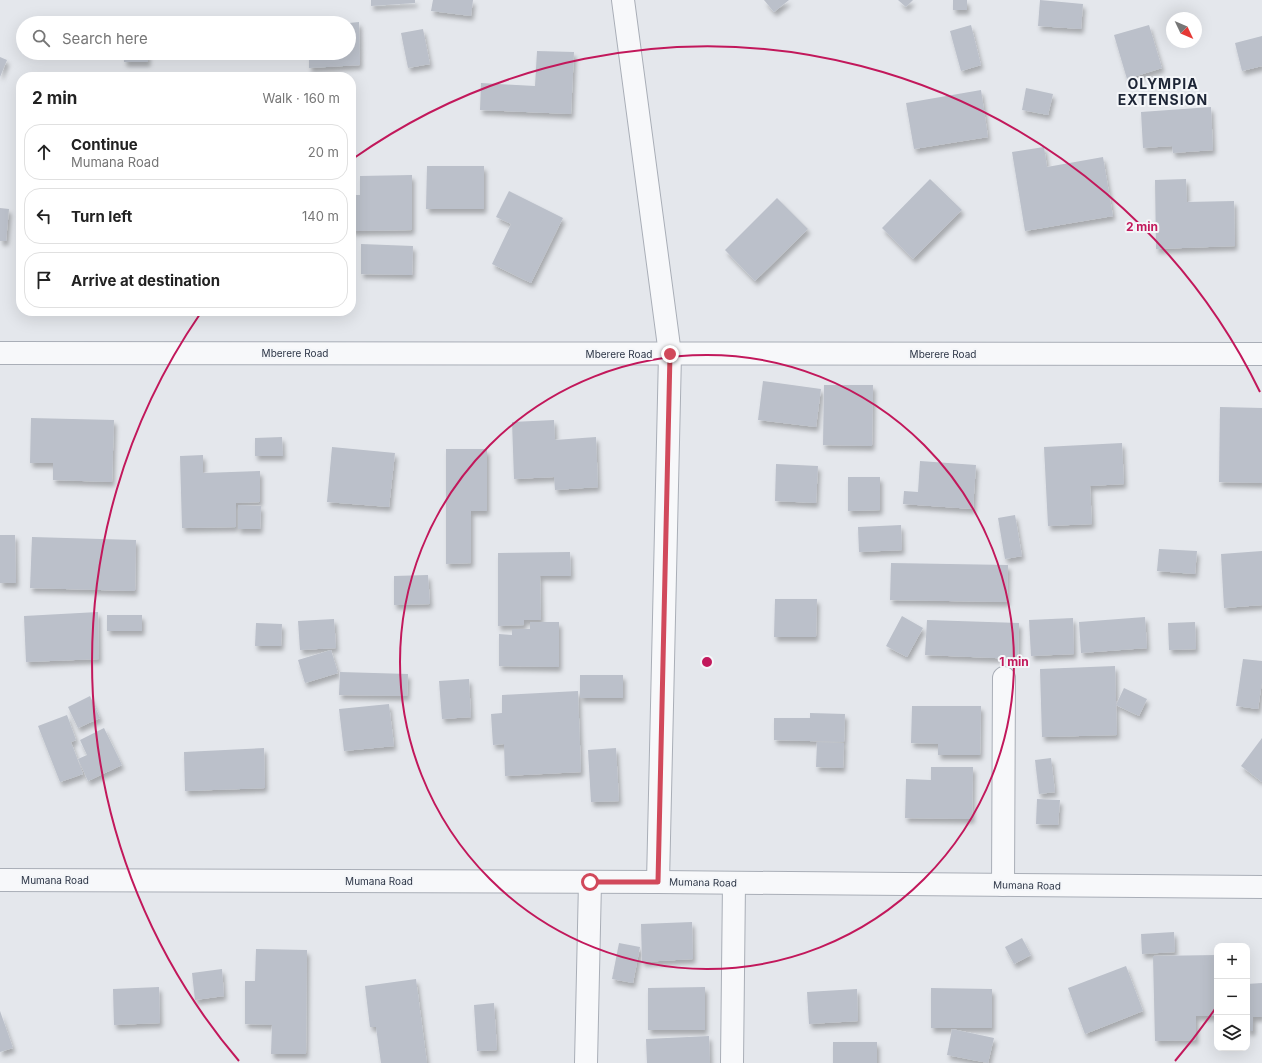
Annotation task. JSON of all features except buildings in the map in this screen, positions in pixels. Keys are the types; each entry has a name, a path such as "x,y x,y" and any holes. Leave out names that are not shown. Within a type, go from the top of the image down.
{"street":[{"path":"623,0 670,354 658,882"},
{"name":"Mberere Road","path":"0,353 1262,354"},
{"path":"1003,885 1004,678"},
{"name":"Mumana Road","path":"0,880 734,882 1262,887"},
{"path":"586,1063 590,882"},
{"path":"732,1063 734,882"}],"district":[{"name":"OLYMPIA EXTENSION","path":"1163,92"}],"route":[{"path":"590,882 658,882 670,354"}]}
